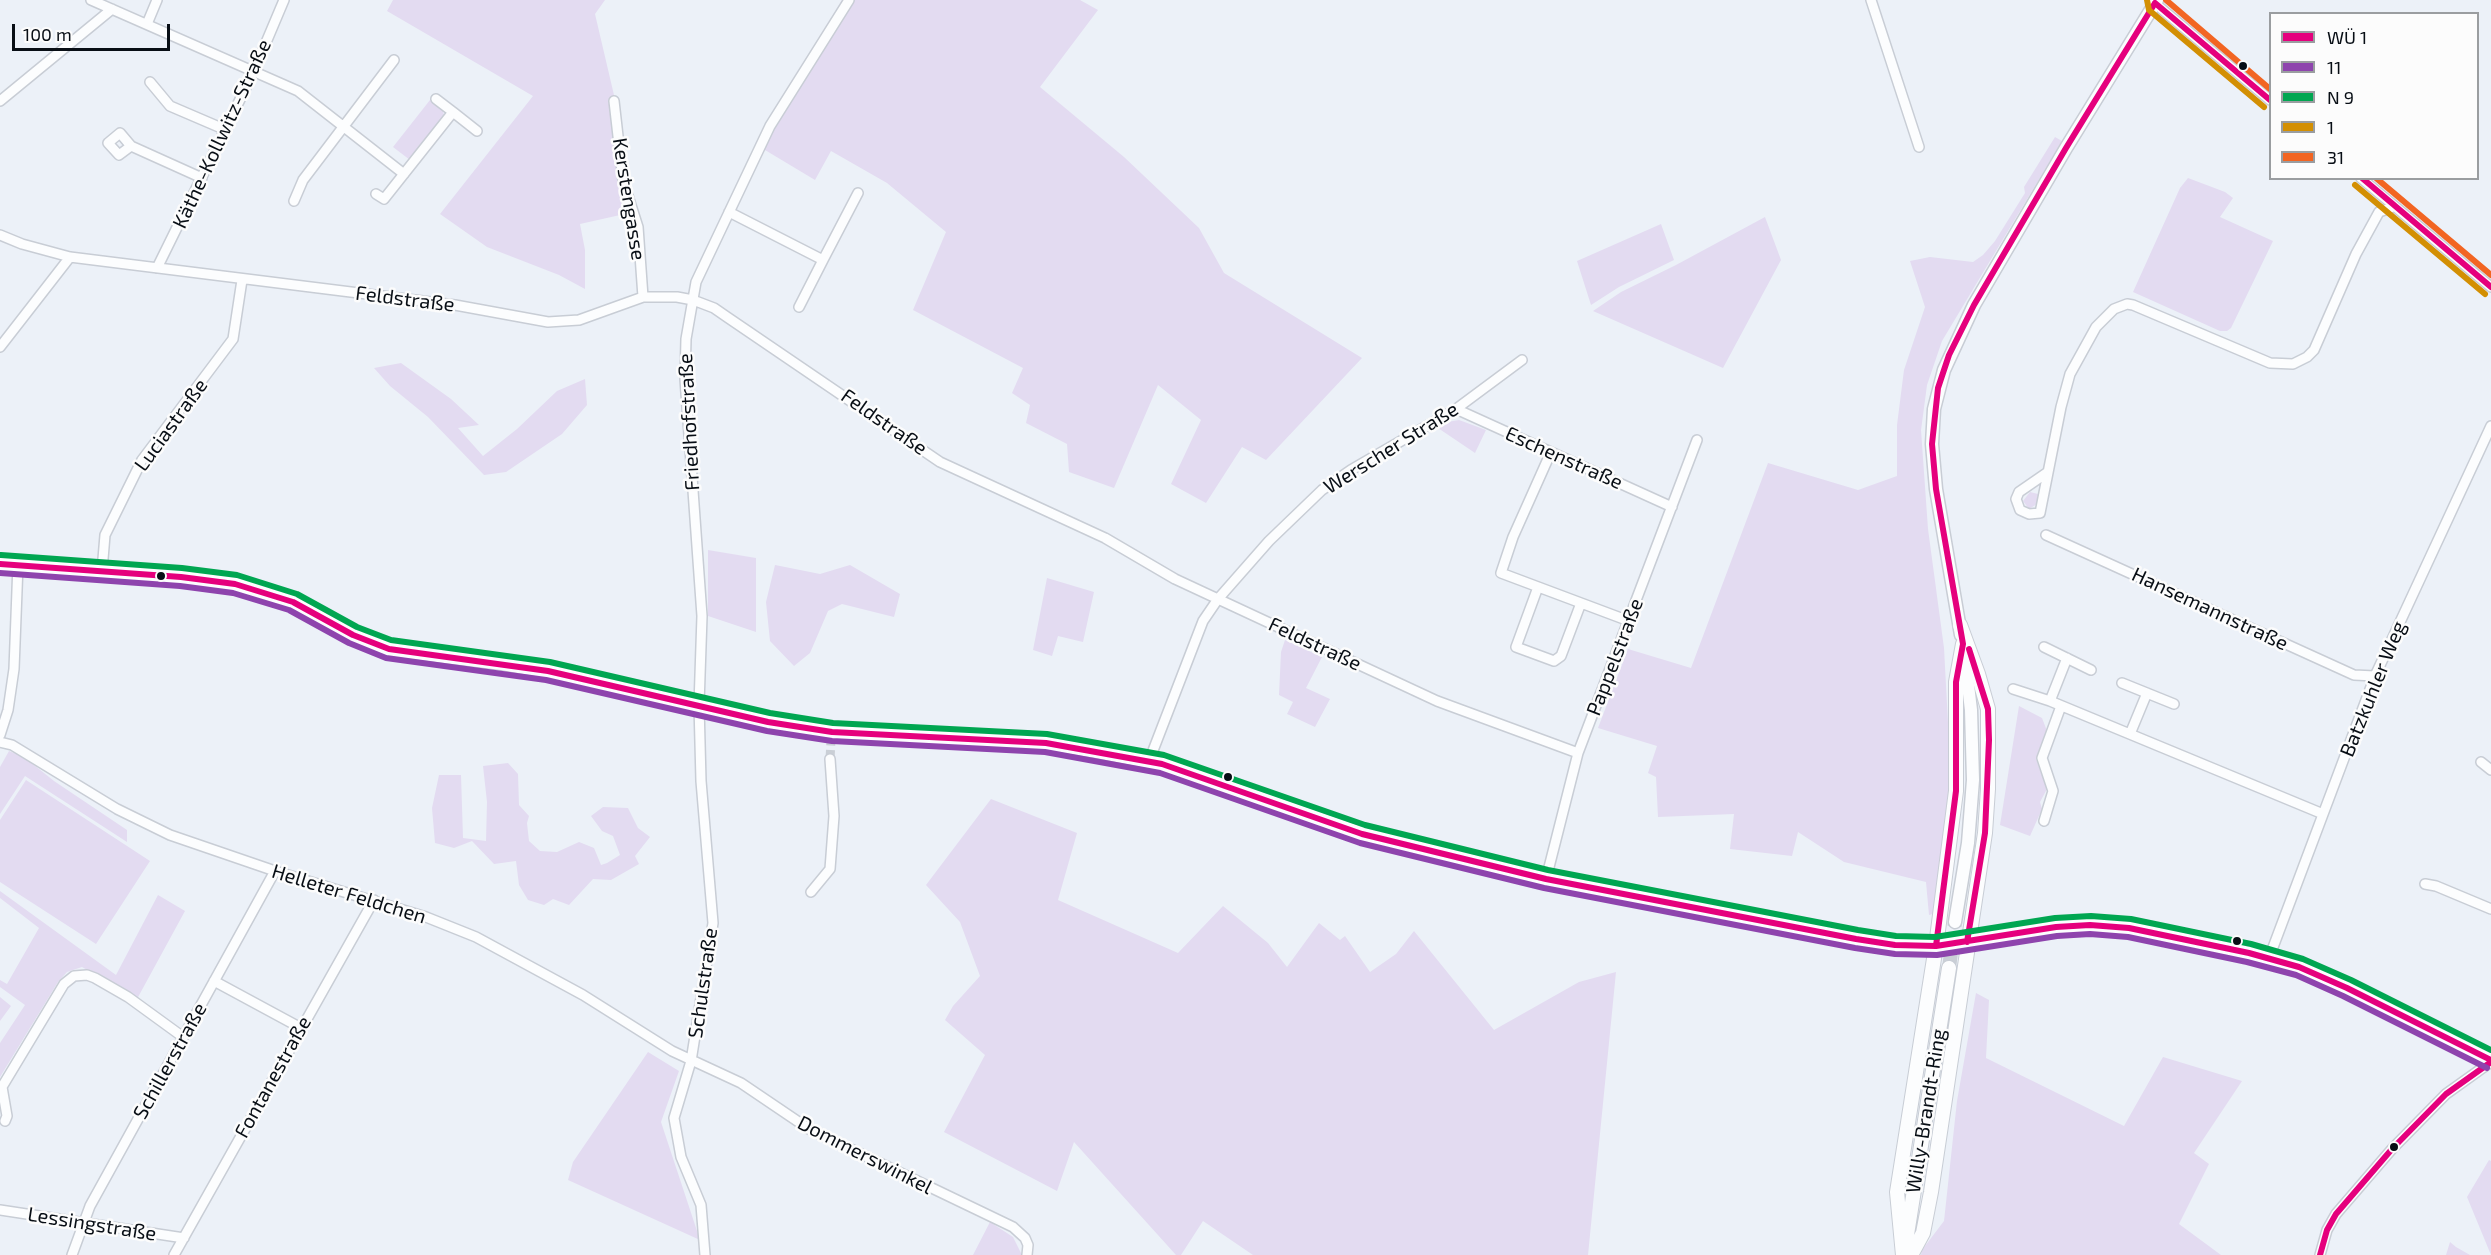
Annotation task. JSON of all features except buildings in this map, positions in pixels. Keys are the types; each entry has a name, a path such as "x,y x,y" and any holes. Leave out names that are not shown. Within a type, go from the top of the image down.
{"main road":[{"path":"0,564 190,578 235,584 293,602 353,635 389,649 502,663 699,705 831,737 1046,743 1149,761 1225,785 1362,834 1546,879 1856,939 1895,945 1936,946 2056,927 2091,925 2129,928 2269,958 2299,967 2347,988 2491,1061"},
{"path":"1911,1255 1923,1233 1931,1192 1985,833 1988,710 1984,692 1960,625"},
{"path":"1903,1255 1897,1192 1936,946 1956,791 1956,682 1963,644"},
{"name":"Willy-Brandt-Ring","path":"1903,1255 1948,968"}],"street":[{"path":"91,0 298,91 404,174"},
{"path":"147,24 157,0"},
{"name":"Käthe-Kollwitz-Straße","path":"157,268 254,71 284,0"},
{"name":"Friedhofstraße","path":"699,705 702,616 685,370 686,339 696,282 770,126 849,0"},
{"path":"1871,0 1919,147"},
{"path":"1955,922 1968,843 1973,780 1971,710 1963,644 1936,489 1932,444 1934,409 1944,369 1974,305 2154,1 2269,98"},
{"path":"0,101 112,9"},
{"path":"294,201 303,180 345,128 350,117 394,60"},
{"path":"150,82 170,106 226,130"},
{"path":"436,99 477,131"},
{"name":"Kerstengasse","path":"614,101 623,180 638,227 643,297"},
{"path":"376,194 384,200 453,112"},
{"path":"131,146 202,178"},
{"path":"2363,180 2491,287"},
{"path":"799,307 858,193"},
{"path":"2048,472 2019,492 2016,499 2020,510 2029,514 2040,513 2070,374 2096,327 2114,309 2127,304 2133,305 2270,363 2293,364 2307,357 2314,350 2356,254 2379,212 2393,207"},
{"path":"729,212 824,260"},
{"name":"Feldstraße","path":"0,235 30,247 70,257 455,305 548,322 579,320 643,297 677,297 693,300 727,317 940,462 1105,538 1175,579 1437,701 1578,753"},
{"path":"0,347 70,257"},
{"name":"Luciastraße","path":"102,572 105,535 142,460 233,339 242,280"},
{"name":"Werscher Straße","path":"1149,761 1195,640 1218,599 1269,541 1322,490 1351,470 1456,409 1522,360"},
{"name":"Eschenstraße","path":"1456,409 1672,507"},
{"name":"Batzkuhler Weg","path":"2269,958 2376,676 2491,426"},
{"name":"Pappelstraße","path":"1546,879 1578,753 1697,440"},
{"path":"1551,452 1513,537 1501,573 1629,621"},
{"name":"Hansemannstraße","path":"2046,534 2354,675 2376,676"},
{"path":"0,735 8,710 14,669 18,564"},
{"path":"1538,587 1516,647 1554,661 1561,656 1581,603"},
{"path":"2044,647 2091,669"},
{"path":"2050,701 2067,658"},
{"path":"2122,683 2174,704"},
{"path":"2013,690 2050,701 2323,814"},
{"path":"2130,734 2147,693"},
{"name":"Schulstraße","path":"699,705 701,781 713,923 691,1061 674,1118 681,1157 701,1205 705,1255"},
{"path":"2044,821 2053,791 2042,758 2061,706"},
{"name":"Helleter Feldchen","path":"0,742 12,745 140,822 206,848 426,917 476,937 574,990 649,1038 691,1061"},
{"path":"811,892 830,869 834,816 830,759"},
{"path":"2481,762 2491,770"},
{"name":"Schillerstraße","path":"72,1255 83,1222 275,871"},
{"path":"2425,884 2436,886 2491,909"},
{"name":"Fontanestraße","path":"174,1255 374,900"},
{"path":"5,1121 7,1116 2,1087 64,984 74,976 82,974 95,978 128,997 183,1037"},
{"path":"214,981 301,1028"},
{"name":"Dommerswinkel","path":"691,1061 741,1083 809,1129 1013,1227 1025,1238 1027,1255"},
{"path":"2320,1255 2327,1230 2336,1214 2392,1149 2446,1094 2491,1061"},
{"name":"Lessingstraße","path":"0,1210 184,1238"}],"shaded area":[{"path":"393,0 605,0 595,14 621,125 626,174 638,211 580,224 585,250 585,289 559,275 487,247 440,214 533,96 387,11"},
{"path":"842,0 1080,0 1098,10 1040,87 1124,157 1199,228 1224,273 1362,358 1266,460 1242,447 1206,503 1171,484 1201,420 1158,385 1114,488 1069,472 1067,444 1026,423 1030,405 1012,393 1023,368 913,310 946,232 887,183 831,151 815,180 755,144"},
{"path":"430,100 443,110 444,117 410,160 393,147"},
{"path":"2055,137 2062,141 1942,341 1927,385 1921,430 1928,529 1944,648 1951,778 1933,914 1929,915 1926,882 1844,862 1798,832 1792,856 1730,849 1734,814 1658,817 1656,777 1648,773 1657,746 1598,728 1628,649 1691,668 1768,463 1858,490 1897,476 1897,425 1904,370 1925,307 1910,261 1930,257 1973,262 1983,255 1995,241 2025,193 2024,187"},
{"path":"2188,178 2225,192 2233,198 2220,217 2273,241 2231,328 2227,331 2220,331 2133,292 2180,188"},
{"path":"1765,217 1781,260 1723,368 1593,311 1621,292"},
{"path":"1661,224 1674,260 1619,287 1591,305 1577,261"},
{"path":"401,363 451,399 479,425 458,428 483,456 517,429 557,391 585,379 587,405 562,434 506,472 484,475 428,417 390,386 374,368"},
{"path":"1459,420 1486,430 1475,453 1438,428 1447,422"},
{"path":"2030,492 2038,494 2037,504 2029,509 2023,501"},
{"path":"708,550 756,558 756,632 708,616"},
{"path":"775,565 820,574 850,565 900,594 894,617 842,604 828,611 810,653 794,666 770,641 766,602"},
{"path":"1047,578 1094,592 1083,642 1058,636 1052,656 1033,650"},
{"path":"1285,640 1322,657 1306,688 1330,699 1315,727 1287,714 1293,702 1279,695 1281,652"},
{"path":"2019,706 2042,718 2047,731 2036,759 2047,789 2040,802 2042,809 2030,836 2000,825"},
{"path":"9,751 24,757 54,781 127,830 127,842 25,776 0,814 0,767"},
{"path":"508,763 518,774 519,805 529,816 527,823 529,841 540,851 557,852 579,842 594,848 601,865 607,863 620,855 613,836 602,831 591,816 603,807 628,808 638,828 650,837 635,856 639,864 611,880 593,879 569,905 553,899 544,905 528,900 519,885 516,861 494,864 472,841 454,848 435,843 432,808 439,775 461,775 463,838 486,841 487,802 483,766"},
{"path":"26,780 150,861 96,944 0,882 0,820"},
{"path":"991,799 1077,833 1058,900 1178,953 1223,906 1268,943 1287,967 1319,923 1340,940 1345,936 1370,972 1396,954 1414,931 1494,1030 1579,982 1616,972 1588,1255 1253,1255 1203,1221 1181,1255 1176,1255 1074,1142 1057,1191 944,1132 985,1055 945,1020 953,1006 980,976 960,922 926,885"},
{"path":"0,891 116,975 158,895 185,911 137,999 82,967 67,972 58,982 0,1077 0,1043 25,1005 0,987 0,980 7,984 39,928 0,898"},
{"path":"1976,993 1989,1000 1986,1058 2124,1126 2163,1057 2242,1081 2194,1153 2209,1164 2179,1224 2221,1255 1921,1255 1922,1250 1944,1221 1957,1101"},
{"path":"0,997 11,1006 0,1021"},
{"path":"648,1052 679,1071 661,1122 700,1240 568,1180 573,1162"},
{"path":"2489,1160 2491,1161 2491,1255 2467,1197"},
{"path":"990,1222 1013,1237 1022,1255 973,1255"},
{"path":"2450,1242 2456,1247 2470,1255 2446,1255"}],"tunnel":[{"path":"830,759 831,741"},
{"path":"1949,968 1955,922"}],"transit line":[{"name":"1","path":"2147,0 2149,10 2264,107"},
{"name":"31","path":"2166,0 2269,88"},
{"path":"2155,3 2269,99"},
{"path":"1936,946 1956,791 1956,682 1963,644 1936,489 1932,444 1938,388 1949,355 1974,305 2155,3"},
{"path":"2364,180 2491,287"},
{"name":"31","path":"2378,180 2491,275"},
{"name":"1","path":"2355,185 2485,294"},
{"path":"1,555 182,568 237,575 297,594 357,627 391,640 550,662 770,713 833,723 1047,734 1164,755 1365,825 1548,870 1858,930 1896,936 1935,937 2055,918 2091,916 2131,919 2251,944 2303,959 2351,980 2491,1050"},
{"path":"0,564 181,577 235,584 293,602 353,635 389,649 548,671 768,722 832,732 1046,743 1162,764 1362,834 1546,879 1856,939 1895,945 1936,946 2056,927 2090,925 2129,928 2249,953 2299,967 2347,988 2491,1060"},
{"name":"11","path":"0,573 180,586 233,593 289,610 349,643 386,658 546,680 767,731 832,741 1045,752 1160,773 1360,843 1544,888 1855,948 1895,954 1937,955 2057,936 2090,934 2128,937 2247,962 2296,975 2487,1068"},
{"path":"1967,942 1985,833 1989,740 1988,709 1969,649"},
{"path":"2320,1255 2327,1230 2336,1214 2392,1149 2446,1094 2491,1062"}]}
